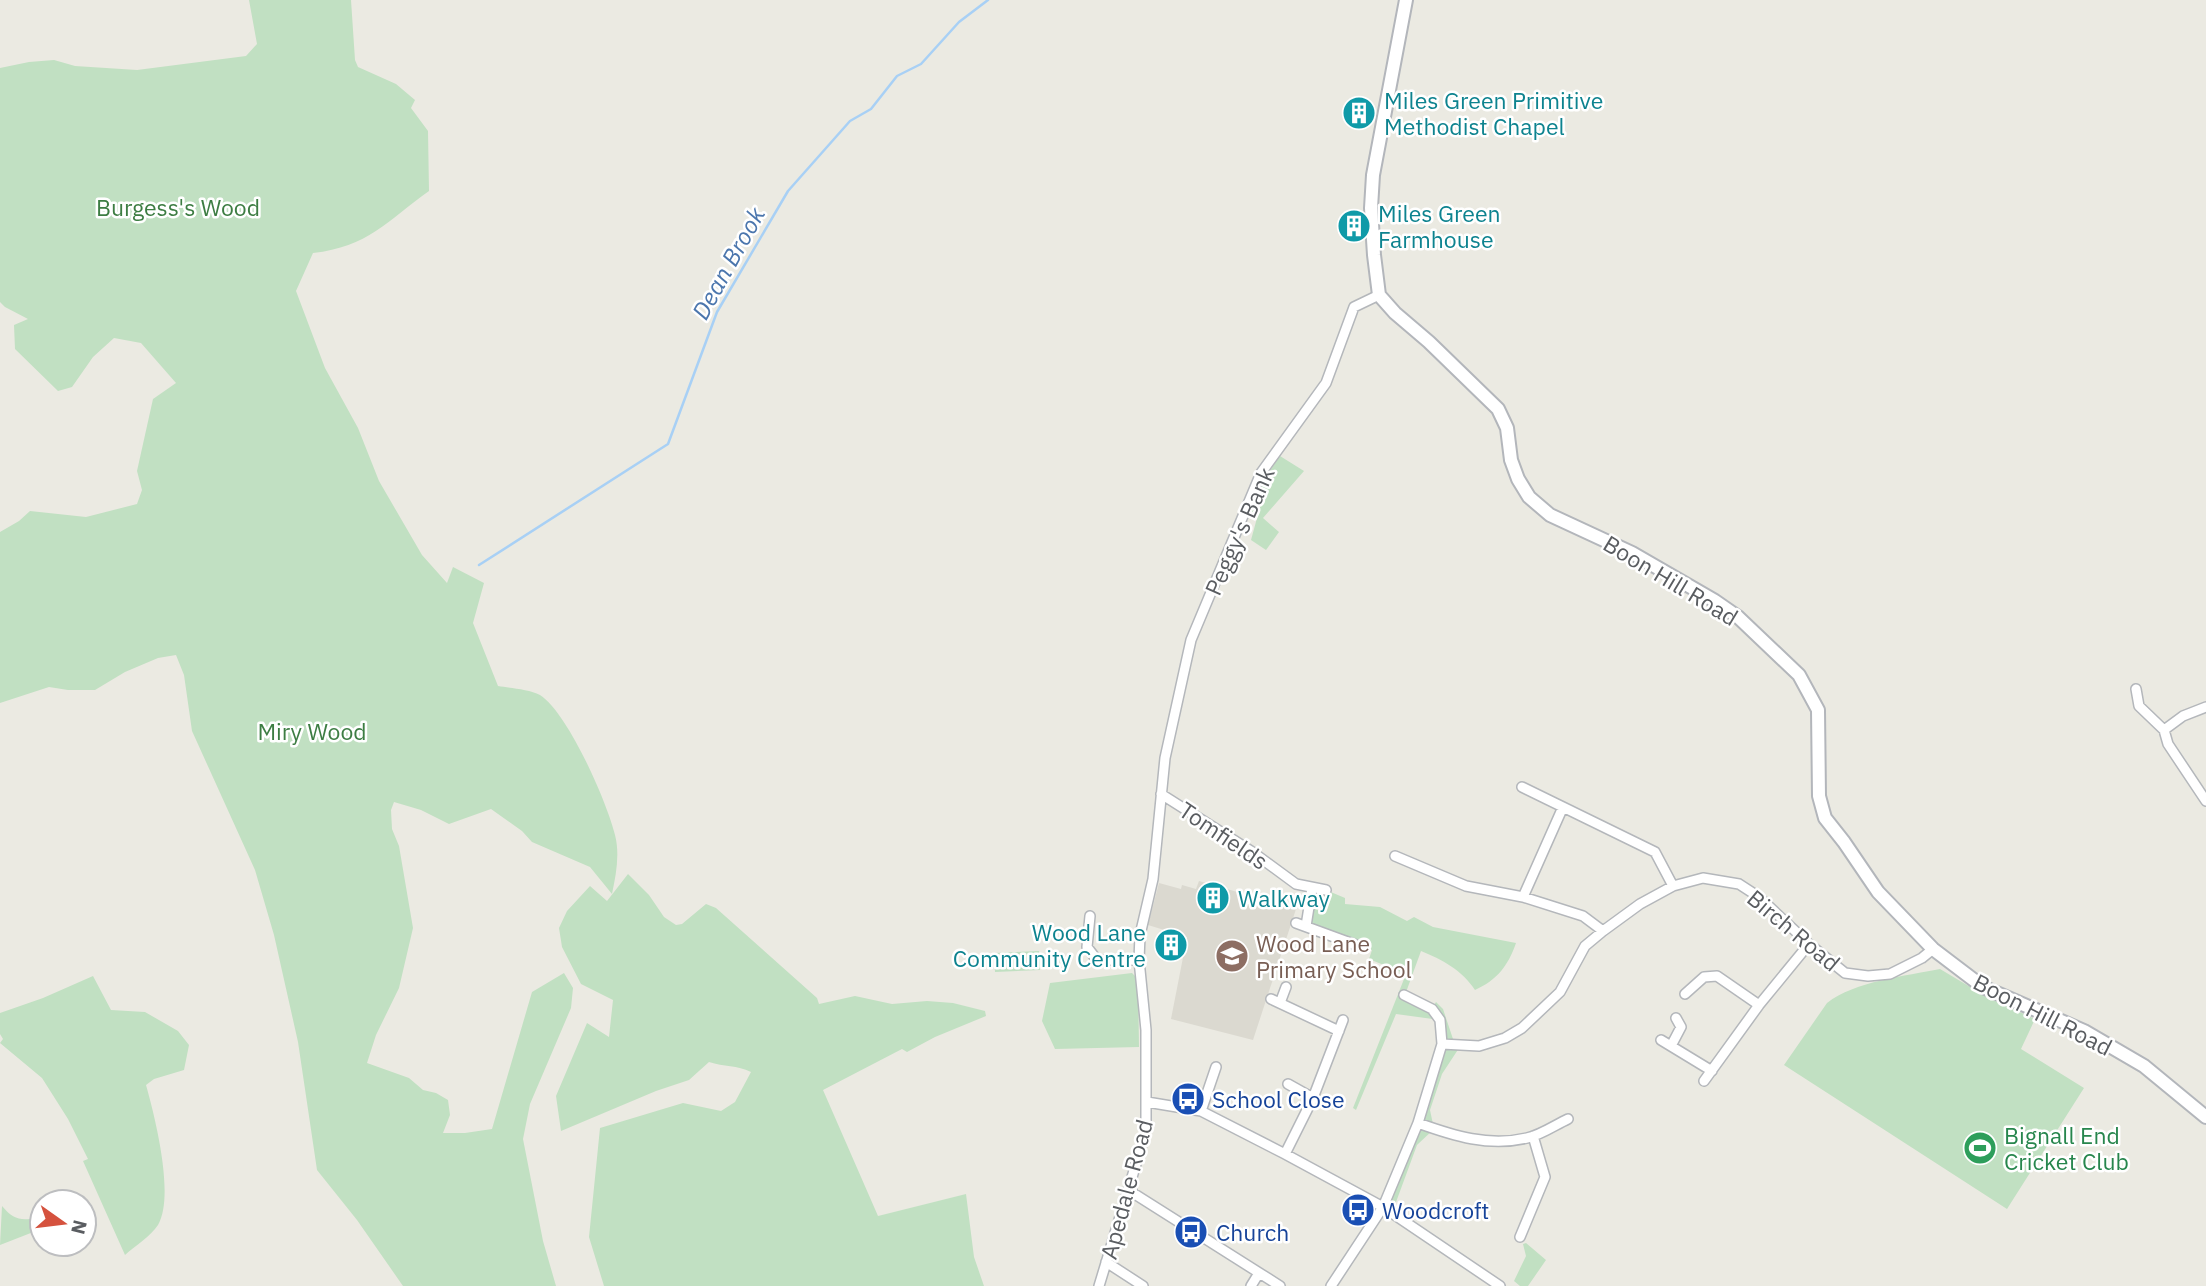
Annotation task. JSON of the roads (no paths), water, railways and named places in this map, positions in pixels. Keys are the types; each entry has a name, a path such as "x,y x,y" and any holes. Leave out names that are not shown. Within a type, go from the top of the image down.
{"street":[{"path":"1380,295 1371,208 1373,174 1406,0"},
{"name":"Peggy's Bank","path":"1165,758 1191,640 1261,472 1326,383 1354,307 1380,295"},
{"name":"Boon Hill Road","path":"1380,295 1395,313 1498,409 1507,428 1513,469 1539,507 1550,515 1632,553 1715,601 1738,617 1799,675 1818,710 1819,796 1825,818 1878,892 1934,949 1983,987 2084,1031 2144,1066 2206,1118"},
{"path":"2136,689 2139,706 2164,730 2168,744 2206,801"},
{"path":"2164,730 2183,716 2206,707"},
{"name":"Apedale Road","path":"1099,1286 1146,1131 1146,1030 1139,960 1140,935 1153,879 1165,758"},
{"path":"1522,787 1655,852 1673,886"},
{"name":"Tomfields","path":"1161,794 1251,851 1296,884 1326,890"},
{"path":"1523,897 1563,807"},
{"path":"1395,856 1466,886 1523,897 1583,916 1603,931"},
{"name":"Birch Road","path":"1442,1044 1479,1046 1505,1038 1522,1028 1560,992 1584,946 1640,904 1673,886 1703,878 1739,884 1759,897 1809,944 1845,973 1868,976 1890,974 1934,949"},
{"path":"1306,926 1311,888"},
{"path":"1090,916 1087,947 1097,960 1139,960"},
{"path":"1296,923 1356,945"},
{"path":"1704,1081 1759,1005 1809,944"},
{"path":"1685,990 1704,976 1717,976 1759,1005"},
{"path":"1286,987 1276,1001 1339,1031"},
{"path":"1331,1286 1383,1208 1418,1123 1442,1044 1440,1020 1432,1009 1404,995"},
{"path":"1671,1046 1681,1027 1676,1018"},
{"path":"1285,1154 1313,1098 1343,1020"},
{"path":"1661,1040 1712,1071"},
{"path":"1201,1111 1216,1067"},
{"path":"1288,1084 1313,1098"},
{"path":"1147,1102 1201,1111 1285,1154 1383,1208 1500,1286"},
{"path":"1554,1112 1558,1124"},
{"path":"1418,1123 1454,1136 1493,1142 1533,1136 1568,1119"},
{"path":"1520,1237 1545,1177 1533,1136"},
{"path":"1130,1185 1133,1193 1280,1286"},
{"path":"1106,1262 1143,1286"},
{"path":"1251,1286 1259,1273"}],"waterway":[{"name":"Dean Brook","path":"479,565 668,444 717,312 788,191 850,121 871,109 897,76 921,64 959,22 988,0"}],"place":[{"name":"Miles Green Primitive Methodist Chapel","path":"1359,113"},
{"name":"Miles Green Farmhouse","path":"1354,226"},
{"name":"Walkway","path":"1213,898"},
{"name":"Wood Lane Community Centre","path":"1171,945"},
{"name":"Wood Lane Primary School","path":"1232,956"},
{"name":"School Close","path":"1188,1099"},
{"name":"Bignall End Cricket Club","path":"1980,1148"},
{"name":"Woodcroft","path":"1358,1210"},
{"name":"Church","path":"1191,1232"}],"park label":[{"name":"Burgess's Wood","path":"178,207"},
{"name":"Miry Wood","path":"312,731"}]}
